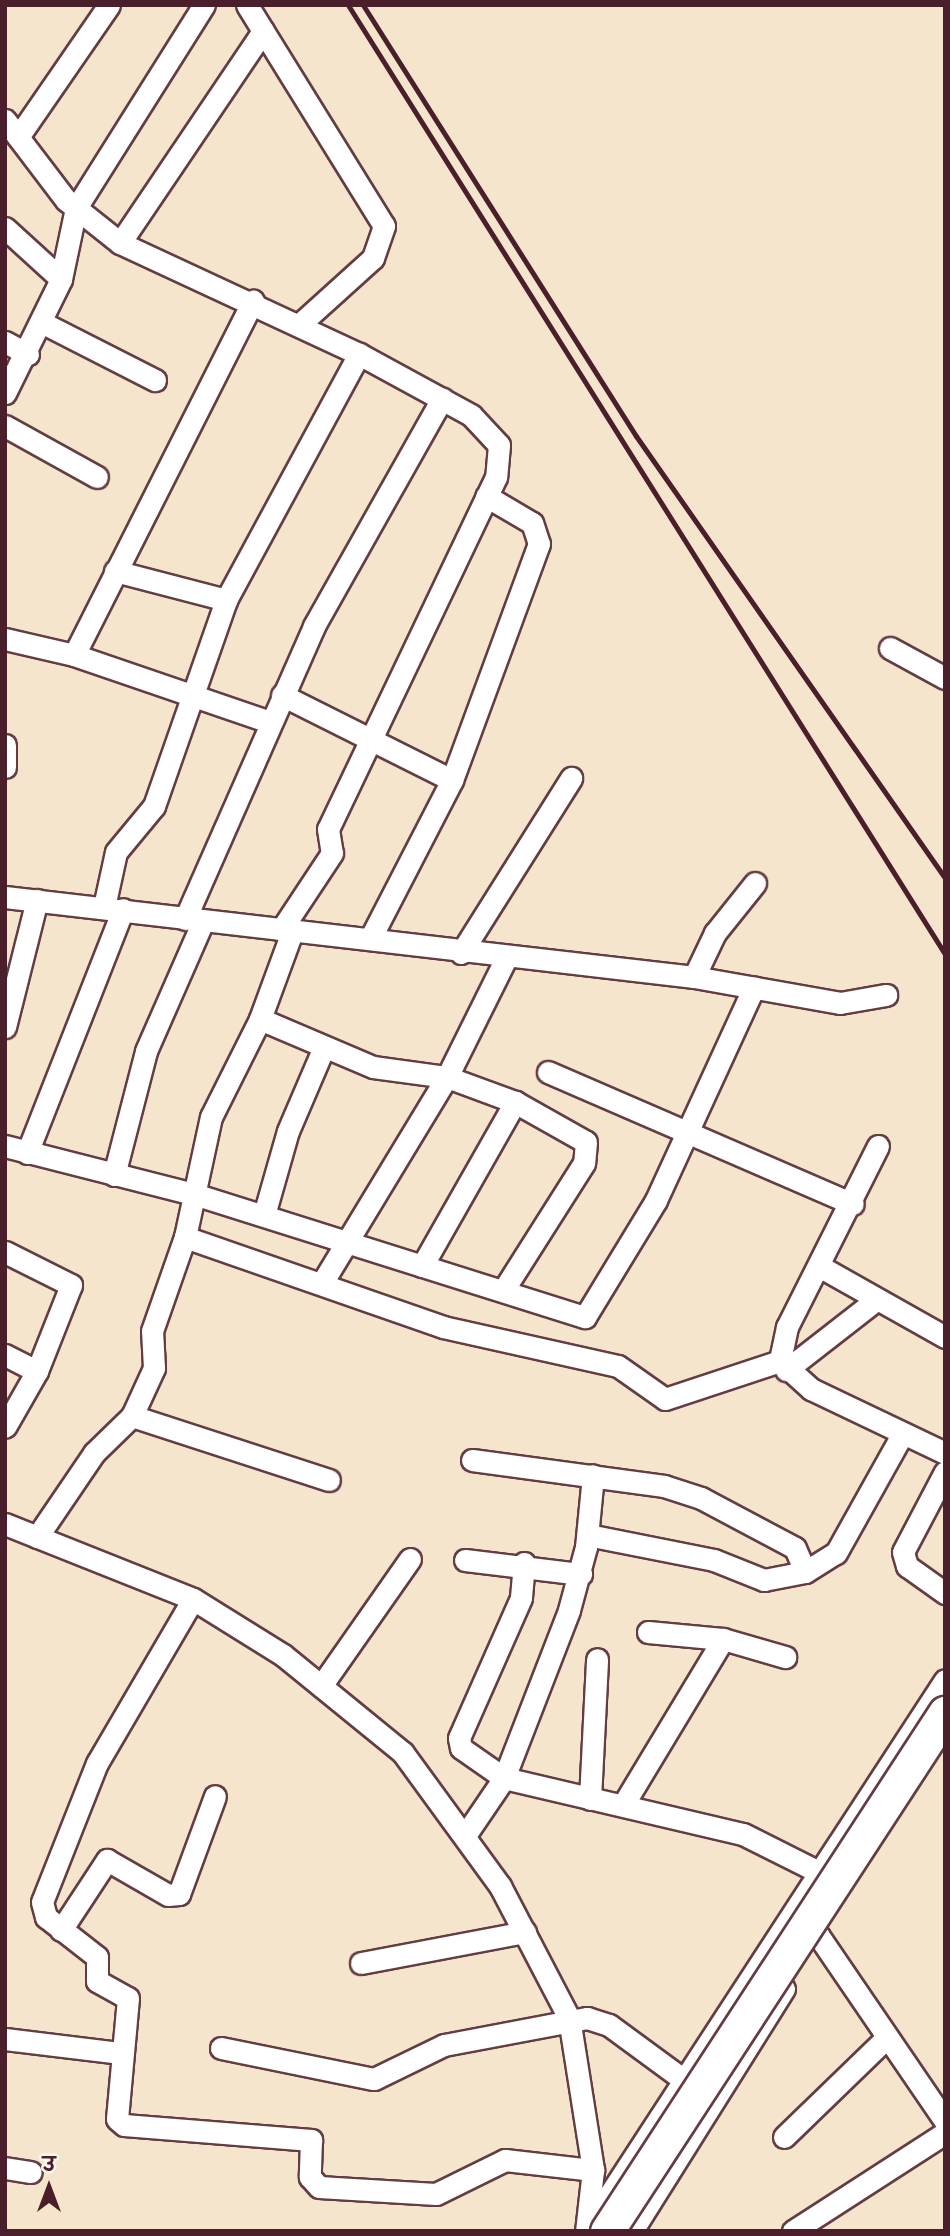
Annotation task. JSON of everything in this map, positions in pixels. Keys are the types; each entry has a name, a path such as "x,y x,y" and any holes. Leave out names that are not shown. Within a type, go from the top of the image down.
{"main road":[{"path":"607,2231 945,1713"}],"street":[{"path":"18,137 109,5"},
{"path":"5,393 28,354 61,279 76,208 204,5"},
{"path":"247,5 384,226 373,258 300,324"},
{"path":"120,243 263,31"},
{"path":"5,120 76,208 120,243 300,324 471,415 499,445 502,464 429,607 373,741 328,829 332,853 286,931 260,1019 211,1117 185,1237 152,1331 154,1368 132,1416 94,1453 37,1537"},
{"path":"5,228 61,279"},
{"path":"74,655 253,301"},
{"path":"41,322 155,380"},
{"path":"5,342 28,354"},
{"path":"359,354 226,600 189,692 154,806 116,852 113,908 12,1153 194,1194 345,1244 589,1315 643,1225 754,987"},
{"path":"114,1175 146,1051 270,722 282,695 442,400"},
{"path":"5,426 97,477"},
{"path":"371,937 452,780 539,544 532,523 486,496"},
{"path":"115,570 226,600"},
{"path":"5,639 74,655 189,692 270,722"},
{"path":"890,648 945,678"},
{"path":"282,695 452,780"},
{"path":"5,745 5,767"},
{"path":"461,953 571,778"},
{"path":"694,977 715,933 755,883"},
{"path":"5,897 286,931 371,937 461,953 694,977 840,1003 886,995"},
{"path":"7,1016 37,900"},
{"path":"322,1283 447,1077 506,958"},
{"path":"260,1019 373,1067 447,1077 515,1102 580,1136 590,1152 504,1289"},
{"path":"264,1215 288,1131 324,1047"},
{"path":"548,1072 853,1204"},
{"path":"422,1266 515,1102"},
{"path":"783,1366 787,1326 853,1204 878,1146"},
{"path":"185,1237 486,1339 618,1366 665,1399 783,1366 876,1300"},
{"path":"5,1252 71,1284 37,1371 5,1427"},
{"path":"819,1266 945,1337"},
{"path":"5,1355 37,1371"},
{"path":"783,1366 903,1433 945,1453"},
{"path":"132,1416 328,1480"},
{"path":"588,1535 714,1560 764,1580 805,1572 836,1553 903,1433"},
{"path":"472,1461 664,1486 729,1510 796,1548 805,1572"},
{"path":"945,1472 903,1552 906,1566 945,1593"},
{"path":"466,1835 504,1777 581,1574 588,1535 593,1475"},
{"path":"7,1532 37,1537 193,1599 321,1686 403,1753 466,1835 525,1932 569,2018 593,2171 586,2231 818,1871 945,1680"},
{"path":"321,1686 410,1559"},
{"path":"464,1560 524,1563 581,1574"},
{"path":"524,1563 517,1609 458,1742 504,1777 743,1835 818,1871"},
{"path":"193,1599 72,1818 41,1910 61,1930 95,1954 97,1981 128,1998 113,2105 124,2125 311,2140 310,2177 319,2187 436,2194 505,2160 593,2171"},
{"path":"648,1632 723,1639 785,1657"},
{"path":"623,1805 723,1639"},
{"path":"590,1799 597,1658"},
{"path":"632,2231 818,1935 945,1741"},
{"path":"61,1930 107,1860 168,1895 179,1894 215,1796"},
{"path":"792,1913 818,1935 945,2122"},
{"path":"361,1963 525,1932"},
{"path":"221,2048 374,2079 444,2045 569,2018 609,2025 684,2080"},
{"path":"784,2137 886,2038"},
{"path":"5,2039 121,2053"},
{"path":"793,2231 945,2133"},
{"path":"5,2168 31,2172"}],"railway":[{"path":"348,5 945,954"},
{"path":"363,5 636,436 945,878"}]}
